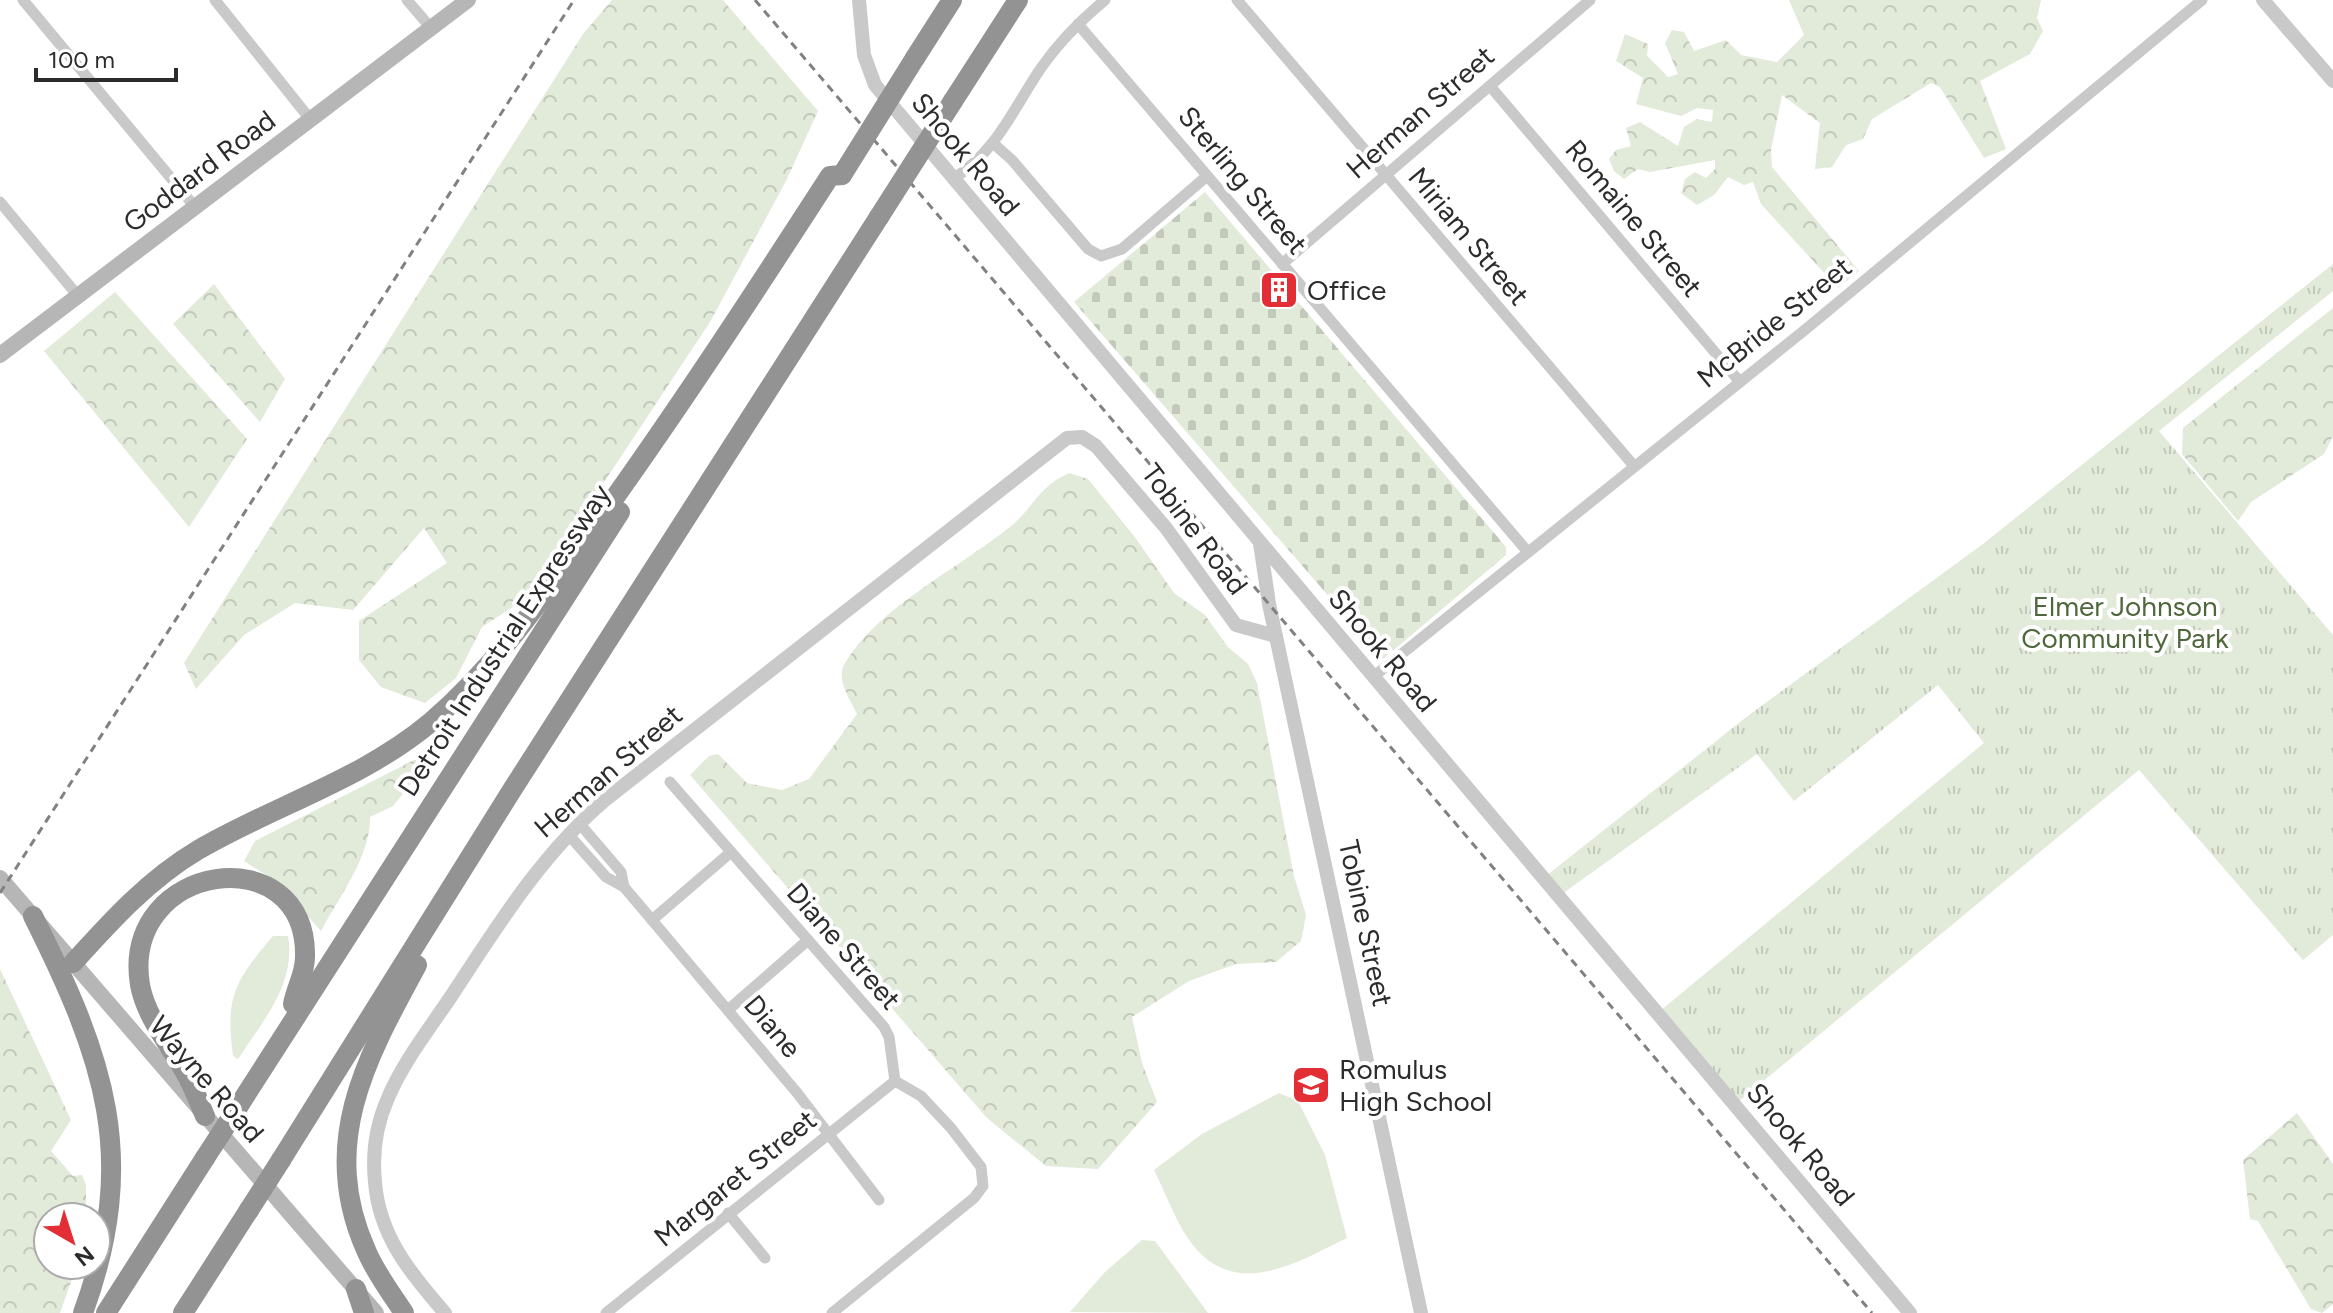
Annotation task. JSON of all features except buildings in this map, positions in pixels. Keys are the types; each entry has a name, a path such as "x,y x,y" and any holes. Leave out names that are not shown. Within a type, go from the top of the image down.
{"highway":[{"name":"Detroit Industrial Expressway","path":"106,1313 506,685 842,175 952,0"},
{"path":"183,1313 512,790 1018,0"},
{"path":"73,963 134,898 178,862 370,765 428,724 486,671 531,616 677,412 830,176 842,175"},
{"path":"404,1313 365,1249 358,1226 347,1168 351,1114 370,1052 486,849 512,790"},
{"path":"205,1116 187,1074 150,1014 140,983 145,936 165,904 186,887 212,877 244,878 277,894 295,916 304,943 304,969 293,1000 292,1020"},
{"path":"33,916 86,1028 105,1096 111,1161 110,1201 98,1272 83,1313"},
{"path":"195,1313 222,1268 235,1233"},
{"path":"356,1289 364,1313"}],"main road":[{"name":"Goddard Road","path":"0,355 468,0"},
{"name":"Wayne Road","path":"0,878 376,1313"}],"street":[{"path":"23,0 195,207"},
{"path":"215,0 310,119"},
{"path":"407,0 431,28"},
{"name":"Shook Road","path":"859,0 864,55 875,85 1910,1313"},
{"path":"953,179 971,167 994,144 1040,69 1078,24 1105,0"},
{"name":"Miriam Street","path":"1237,0 1634,466"},
{"name":"Herman Street","path":"1282,264 1590,0"},
{"name":"McBride Street","path":"1373,677 1740,382 2202,0"},
{"path":"2263,0 2333,81"},
{"name":"Sterling Street","path":"1078,24 1527,551"},
{"name":"Romaine Street","path":"1490,86 1740,382"},
{"path":"994,144 1012,160 1088,249 1104,256 1122,249 1207,176"},
{"path":"0,202 78,296"},
{"name":"Herman Street","path":"445,1313 408,1270 386,1232 375,1181 381,1118 415,1050 522,890 574,828 1043,454 1064,439 1082,437"},
{"name":"Tobine Road","path":"1082,437 1096,446 1166,528 1236,625 1276,636"},
{"name":"Tobine Street","path":"1260,543 1276,636 1421,1313"},
{"name":"Diane Street","path":"670,782 884,1027 889,1037 895,1081"},
{"name":"Diane","path":"574,828 606,877 624,887 652,920 879,1200"},
{"path":"652,920 731,852"},
{"path":"728,1010 808,940"},
{"path":"832,1313 946,1222 983,1186 981,1167 951,1128 921,1096 895,1081"},
{"name":"Margaret Street","path":"606,1313 895,1081"},
{"path":"728,1213 765,1258"}],"green space":[{"path":"612,0 723,0 818,111 786,181 710,322 528,597 482,627 456,678 425,703 381,687 359,660 359,621 447,563 424,528 353,610 295,603 244,635 196,689 184,663 583,34"},
{"path":"1789,0 2041,0 2037,18 2043,31 2030,54 1980,81 2006,149 1984,158 1940,87 1931,83 1872,119 1863,139 1846,145 1832,167 1815,169 1820,123 1782,95 1771,150 1772,167 1859,271 1838,288 1761,204 1753,182 1744,185 1728,177 1714,195 1697,205 1681,193 1685,179 1695,172 1706,178 1715,169 1715,160 1650,172 1638,169 1624,179 1614,171 1609,159 1616,150 1631,146 1626,128 1640,122 1678,146 1684,127 1697,119 1712,122 1713,110 1697,108 1681,116 1636,104 1643,78 1616,61 1625,34 1648,44 1647,56 1668,77 1678,74 1665,43 1672,30 1684,32 1694,51 1726,40 1741,55 1777,62 1804,35"},
{"path":"1205,192 1506,547 1506,555 1383,659 1074,302"},
{"name":"Elmer Johnson Community Park","path":"2333,264 2333,291 2159,431 2333,635 2333,935 2303,960 2139,770 1738,1102 1660,1011 1984,743 1938,685 1794,801 1757,754 1562,894 1546,876 1749,715 1983,544"},
{"path":"214,284 285,379 260,422 173,324"},
{"path":"115,292 247,439 189,527 44,351"},
{"path":"2333,308 2333,436 2324,454 2251,502 2238,521 2182,454 2183,428"},
{"path":"1069,473 1088,479 1174,593 1205,615 1228,647 1248,664 1257,683 1294,876 1306,915 1301,941 1276,962 1236,964 1189,981 1132,1017 1142,1063 1157,1102 1098,1169 1046,1166 987,1118 690,775 709,756 718,754 747,783 782,790 809,779 857,714 845,689 842,669 860,642 899,606 1011,526 1043,491"},
{"path":"418,758 411,784 393,806 370,817 360,861 321,931 277,882 244,861 255,841"},
{"path":"273,936 288,936 289,953 283,985 238,1059 233,1056 232,1004 242,978"},
{"path":"0,969 71,1120 51,1151 73,1176 82,1175 86,1185 86,1201 32,1201 32,1281 71,1281 60,1313 0,1313"},
{"path":"1279,1093 1298,1101 1325,1155 1347,1238 1285,1267 1243,1273 1223,1269 1204,1257 1187,1237 1154,1170 1202,1134"},
{"path":"2297,1113 2333,1164 2333,1304 2322,1313 2311,1309 2258,1221 2250,1219 2243,1160"},
{"path":"1142,1240 1155,1241 1208,1313 1070,1312 1105,1272"}],"railway":[{"path":"0,893 574,0"},
{"path":"755,0 1872,1313"}],"place":[{"name":"Office","path":"1279,290"},
{"name":"Romulus High School","path":"1311,1085"}]}
